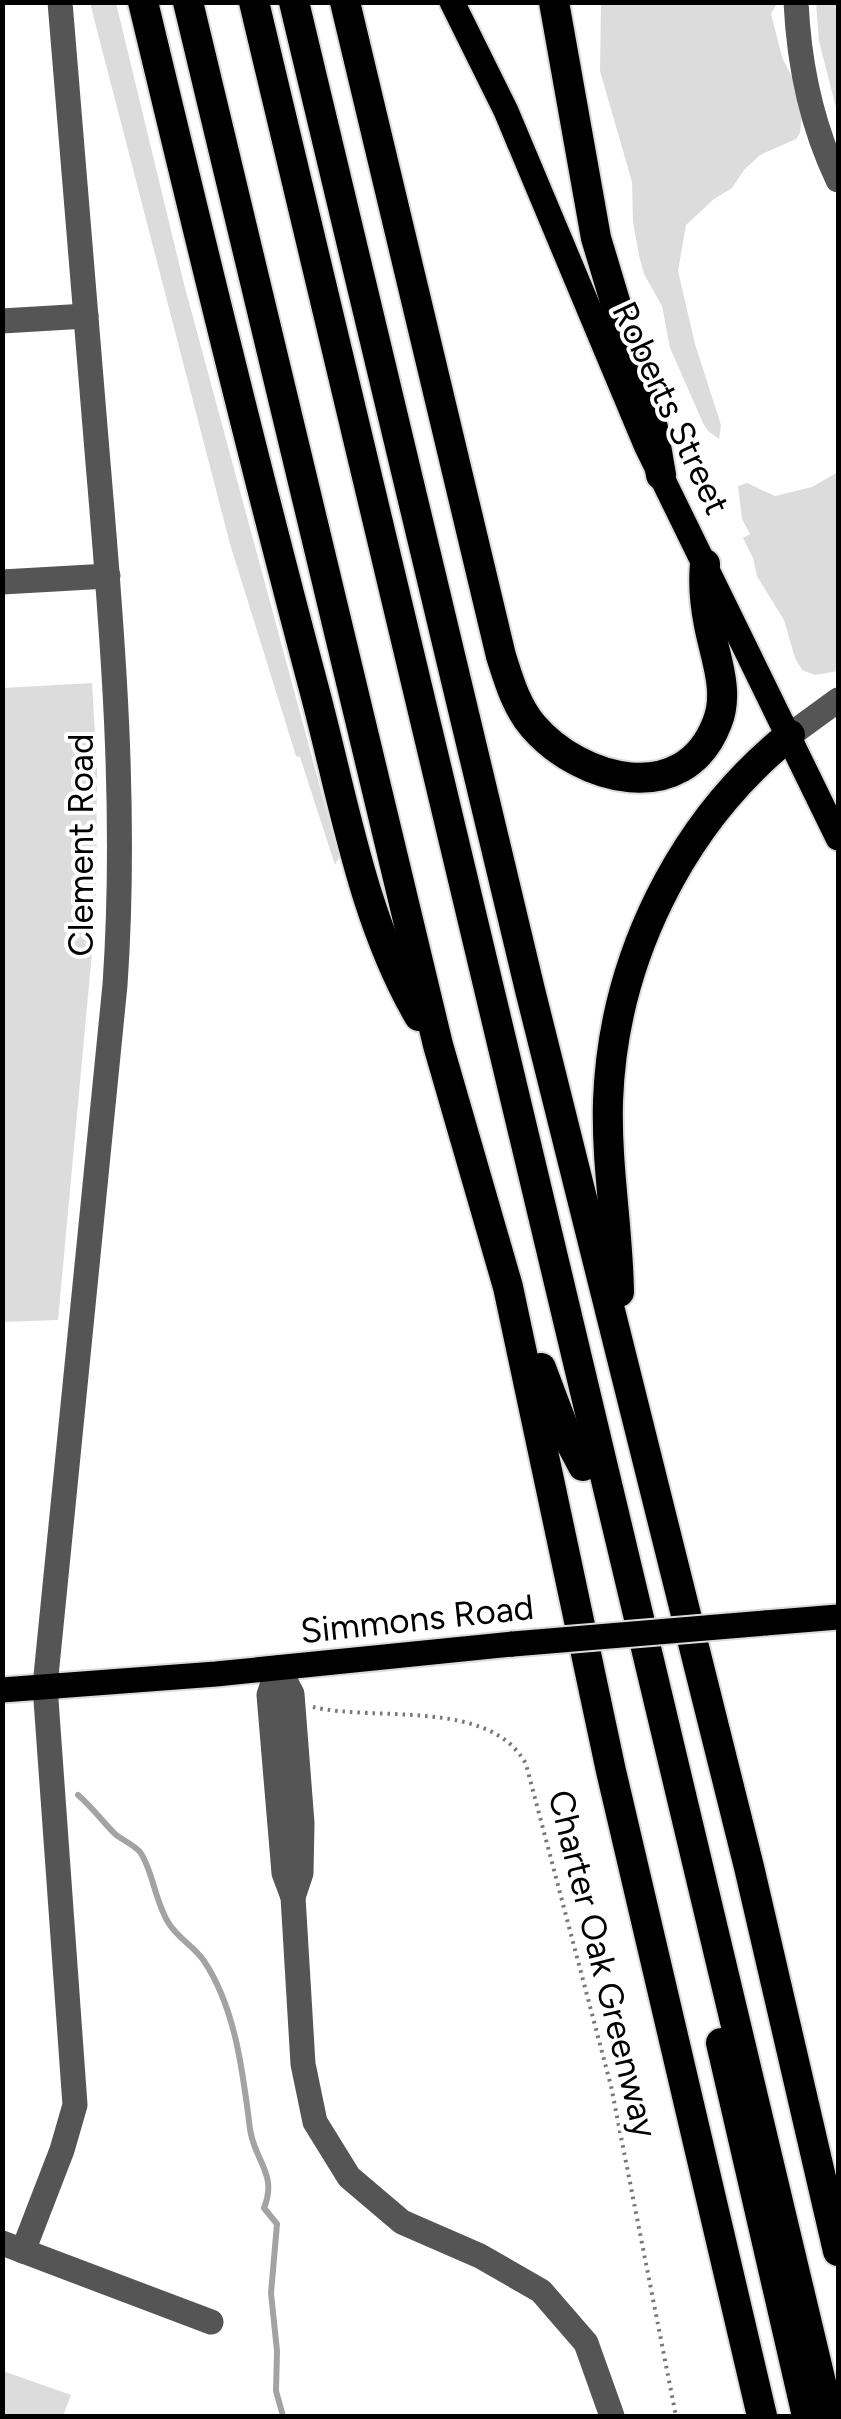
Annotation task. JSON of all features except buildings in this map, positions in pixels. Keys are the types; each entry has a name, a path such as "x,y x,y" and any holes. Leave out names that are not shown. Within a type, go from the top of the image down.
{"highway":[{"path":"188,2 438,1045 508,1287 612,1772 762,2416"},
{"path":"234,2 807,2416"},
{"path":"254,2 829,2416"},
{"path":"294,2 530,990 749,1867 838,2251"},
{"path":"345,2 502,656 521,709 544,737 592,770 631,779 656,776 675,768 706,744 719,720 722,698 706,609 704,564"},
{"path":"554,2 594,227 654,428 661,475"},
{"path":"143,10 255,464 368,893 398,975 438,1045"},
{"path":"617,1335 618,1256 608,1098 615,1031 630,970 652,914 694,839 734,787 790,735"},
{"path":"508,1287 583,1466"}],"main road":[{"name":"Roberts Street","path":"452,2 506,111 598,337 661,475 838,838"},
{"name":"Simmons Road","path":"2,1690 838,1617"}],"street":[{"name":"Clement Road","path":"13,2247 62,2150 75,2105 44,1686 116,985 121,898 120,779 108,576 60,2"},
{"path":"796,2 810,108 838,180"},
{"path":"2,321 86,316"},
{"path":"2,582 108,576"},
{"path":"790,735 838,700"},
{"path":"278,1668 268,1696 292,1855 284,1874 294,1897 303,2064 315,2122 349,2178 402,2222 480,2256 541,2290 586,2343 612,2416"},
{"path":"13,2247 212,2322"}],"path":[{"name":"Charter Oak Greenway","path":"300,1704 484,1726 508,1741 526,1764 611,2086 676,2416"}],"shaded area":[{"path":"90,3 116,3 184,284 339,857 335,865 300,757 296,756 230,544"},
{"path":"601,3 777,3 771,14 782,57 798,90 800,133 796,139 760,155 732,188 686,225 678,271 695,344 721,425 719,439 703,423 670,348 662,306 644,274 633,222 632,182 600,71"},
{"path":"816,3 838,3 838,116 819,41"},
{"path":"838,472 838,671 815,675 802,670 784,620 757,576 743,538 750,534 742,519 738,486 747,483 775,496 812,487"},
{"path":"92,683 97,771 96,909 58,1320 3,1322 3,688"},
{"path":"3,2371 71,2395 63,2416 3,2416"}],"waterway":[{"path":"78,1795 115,1834 140,1852 168,1922 204,1961 231,2021 252,2140 267,2176 264,2208 277,2224 271,2293 277,2351 276,2391 283,2416"}]}
